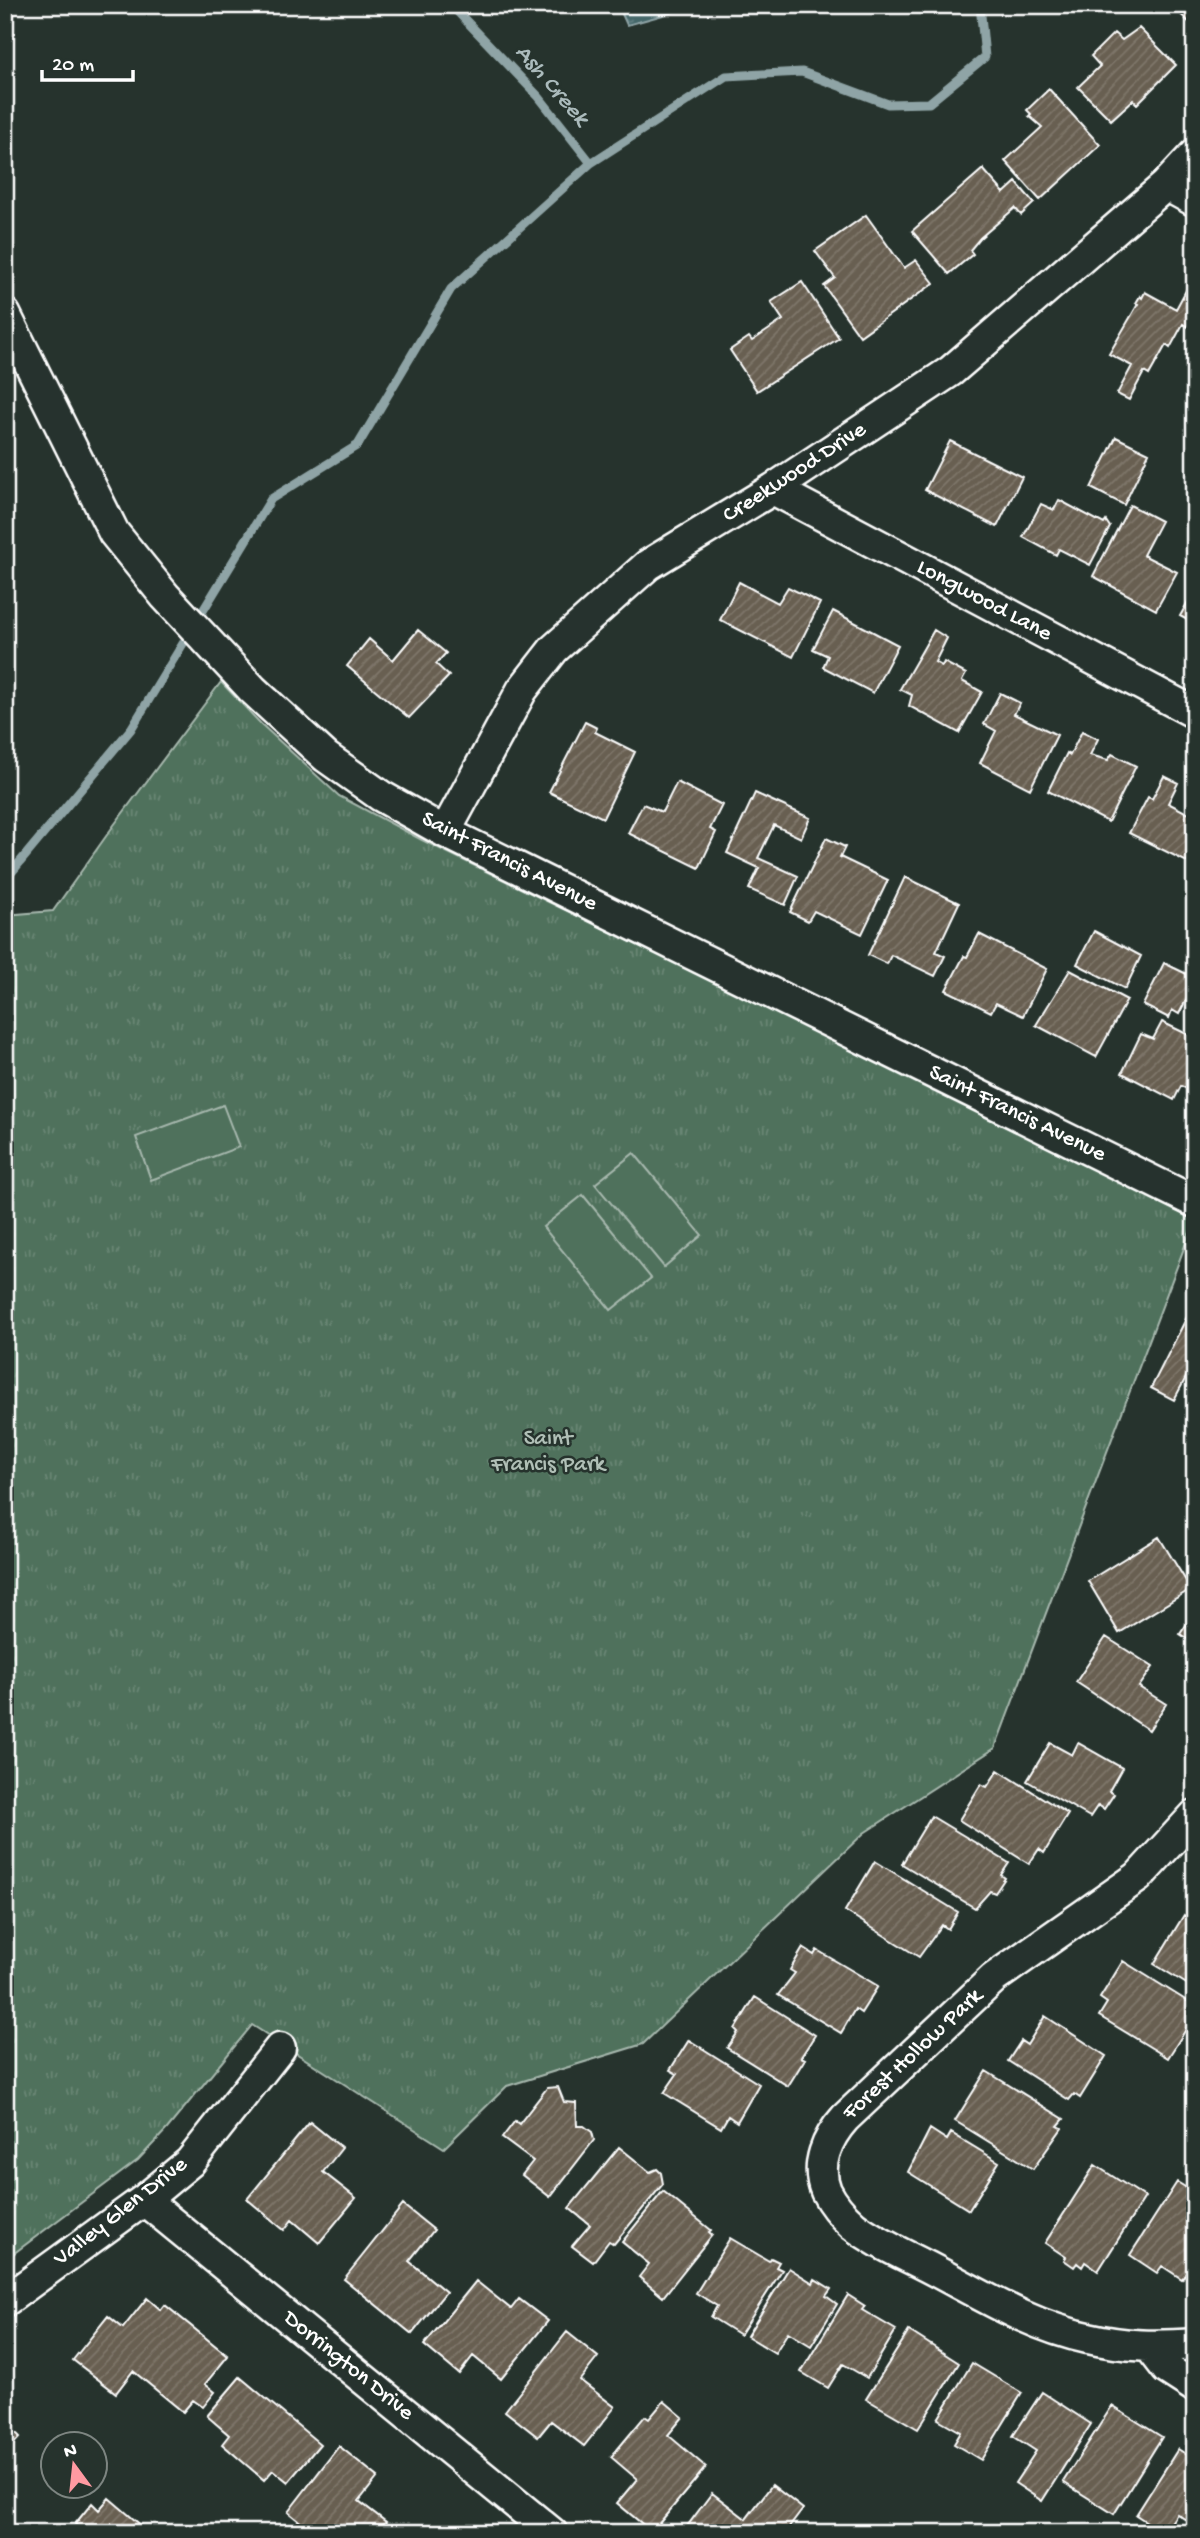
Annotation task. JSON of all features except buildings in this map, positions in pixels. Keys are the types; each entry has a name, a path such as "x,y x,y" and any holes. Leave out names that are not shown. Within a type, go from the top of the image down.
{"street":[{"name":"Creekwood Drive","path":"445,832 522,690 554,649 648,565 773,489 951,371 1166,185 1195,154"},
{"path":"1166,185 1195,201"},
{"name":"Saint Francis Avenue","path":"5,314 114,533 165,596 253,690 326,757 381,796 445,832 1195,1202"},
{"name":"Longwood Lane","path":"773,489 1195,713"},
{"name":"Forest Hollow Park","path":"1195,1815 1130,1883 994,1978 845,2118 826,2146 822,2162 827,2192 853,2224 881,2242 1028,2320 1088,2339 1150,2347 1195,2344"},
{"name":"Valley Glen Drive","path":"5,2301 144,2200 190,2162 280,2048"},
{"name":"Dorrington Drive","path":"144,2200 552,2533"},
{"path":"1150,2347 1167,2369 1195,2387"}],"green space":[{"name":"Saint Francis Park","path":"221,682 261,724 339,796 553,904 1195,1213 1195,1219 995,1748 864,1833 643,2044 507,2086 444,2148 252,2025 167,2129 138,2160 5,2260 5,915 53,911"},
{"path":"223,1105 239,1147 151,1180 136,1137"},
{"path":"634,1153 702,1235 664,1267 595,1184"},
{"path":"583,1195 651,1278 611,1310 543,1227"}],"water":[{"path":"618,5 699,5 627,25"}],"waterway":[{"name":"Ash Creek","path":"451,5 539,97 591,163"},
{"path":"5,880 131,729 271,499 358,445 451,289 591,163 726,76 802,72 888,104 929,103 985,57 980,5"}]}
